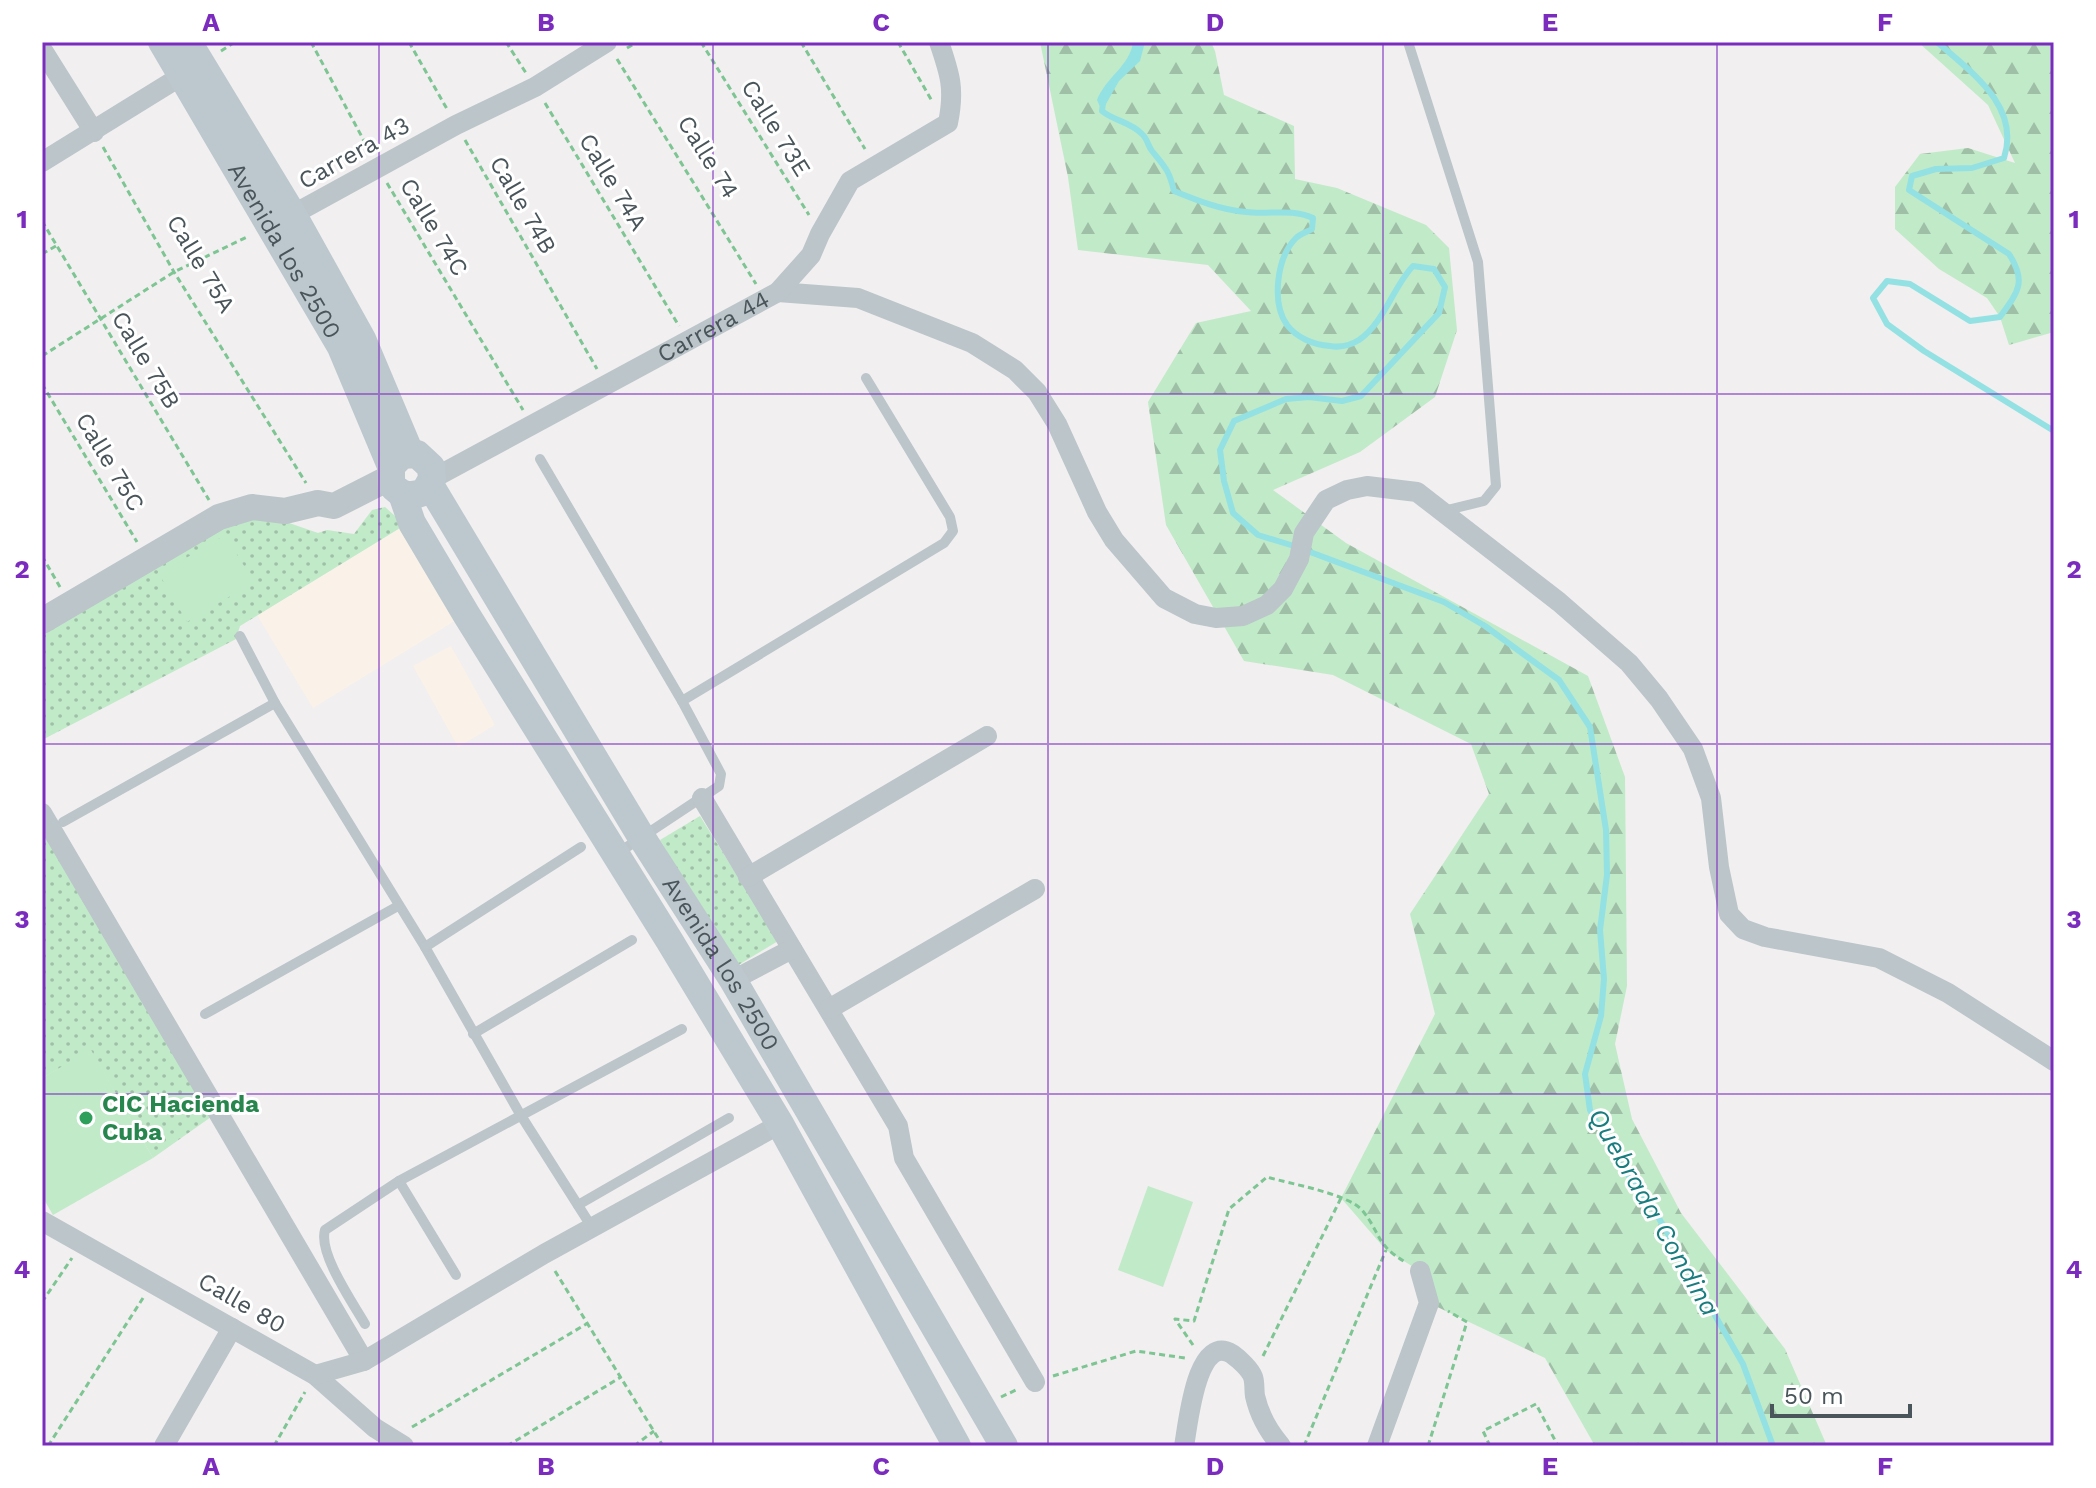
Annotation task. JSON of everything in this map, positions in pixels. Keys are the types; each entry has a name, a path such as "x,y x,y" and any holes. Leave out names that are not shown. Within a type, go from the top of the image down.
{"main road":[{"name":"Avenida los 2500","path":"162,42 190,61 282,221 362,339 394,478 412,523 780,1124 957,1446"},
{"path":"394,478 418,495 431,482"},
{"name":"Avenida los 2500","path":"431,482 642,838 733,980 1004,1446"}],"street":[{"name":"Carrera 43","path":"282,221 456,125 535,87 607,42"},
{"path":"939,42 953,97 946,124"},
{"path":"42,49 94,132"},
{"path":"42,162 94,132 190,61"},
{"name":"Carrera 44","path":"431,482 772,296 811,255 850,181 946,124"},
{"path":"772,296 858,298 972,343 1015,370 1037,392 1057,424 1097,512 1114,540 1164,598 1195,614 1216,618 1243,616 1267,605 1283,589 1299,559 1304,533 1326,500 1347,490 1367,486 1417,492 1600,638 1629,663 1659,699 1693,749 1711,798 1719,867 1729,914 1743,929 1765,937 1879,958 1948,993 2054,1061"},
{"path":"42,621 219,517 252,507 285,511 318,503 334,506 394,478"},
{"path":"748,877 987,736"},
{"path":"702,798 898,1126 904,1158 1035,1382"},
{"path":"42,813 364,1361"},
{"path":"829,1009 1035,889"},
{"path":"733,980 792,949"},
{"path":"315,1375 364,1361 544,1254 780,1124"},
{"name":"Calle 80","path":"42,1221 315,1375 375,1428 398,1442"},
{"path":"1377,1446 1429,1303 1420,1271"},
{"path":"164,1446 232,1328"},
{"path":"1184,1446 1196,1384 1204,1362 1214,1352 1226,1351 1238,1358 1253,1377 1255,1396 1264,1421 1281,1446"}],"lane":[{"path":"1408,42 1478,262 1496,486 1484,501 1443,511"},
{"path":"682,701 944,543 953,531 950,517 866,378"},
{"path":"540,459 682,701 721,774 719,786 615,854"},
{"path":"240,636 275,703 425,947 520,1114 593,1229"},
{"path":"63,822 275,703"},
{"path":"425,947 581,847"},
{"path":"205,1014 398,906"},
{"path":"473,1034 632,940"},
{"path":"365,1324 334,1269 322,1239 325,1230 399,1181 682,1029"},
{"path":"578,1205 729,1118"},
{"path":"399,1181 456,1275"}],"path":[{"name":"Calle 74C","path":"311,42 379,170 533,427"},
{"name":"Calle 74B","path":"409,42 607,386"},
{"name":"Calle 74A","path":"506,42 689,342"},
{"name":"Calle 74","path":"607,42 772,296"},
{"name":"Calle 73E","path":"701,42 820,234"},
{"path":"801,42 875,166"},
{"path":"898,42 946,124"},
{"name":"Calle 75A","path":"94,132 174,272 318,503"},
{"name":"Calle 75B","path":"42,221 219,517"},
{"path":"42,356 174,272 282,221"},
{"path":"42,254 57,245"},
{"name":"Calle 75C","path":"42,384 147,558"},
{"path":"42,556 70,603"},
{"path":"1204,1362 1175,1319 1194,1321 1229,1209 1267,1177 1341,1198 1360,1208 1386,1250 1420,1271"},
{"path":"1253,1377 1341,1198"},
{"path":"42,1302 83,1242"},
{"path":"1304,1446 1386,1250"},
{"path":"544,1254 663,1446"},
{"path":"48,1446 154,1282"},
{"path":"1428,1446 1467,1322 1429,1303"},
{"path":"398,1442 588,1323"},
{"path":"979,1406 1035,1382 1136,1351 1204,1362"},
{"path":"274,1446 315,1375"},
{"path":"507,1446 621,1377"},
{"path":"1490,1446 1483,1431 1536,1404 1558,1446"},
{"path":"634,1446 654,1431"}],"shaded area":[{"path":"405,525 466,614 313,708 257,615"},
{"path":"451,646 495,725 458,747 413,666"}],"green space":[{"path":"1040,42 1211,42 1224,95 1294,126 1295,179 1337,188 1426,225 1449,248 1457,330 1435,397 1360,452 1273,490 1346,543 1588,676 1625,777 1627,986 1615,1044 1632,1119 1681,1213 1785,1349 1827,1446 1595,1446 1545,1358 1429,1303 1420,1271 1386,1250 1341,1198 1435,1014 1410,914 1489,794 1471,744 1333,675 1244,661 1166,525 1148,402 1196,323 1251,311 1208,265 1078,250 1068,177"},
{"path":"1918,42 2054,42 2054,332 2009,345 2000,317 1987,298 1939,269 1895,229 1895,187 1920,154 1968,148 2015,163 1988,105"},
{"path":"385,507 405,525 240,626 236,639 42,740 42,626 237,521 269,516 318,533 327,530 354,534 372,510"},
{"path":"225,535 254,582 187,622 159,574"},
{"path":"42,813 218,1112 153,1158 91,1051 42,1078"},
{"path":"700,816 778,941 735,967 660,840"},
{"name":"CIC Hacienda Cuba","path":"91,1050 153,1158 53,1215 42,1196 42,1078"},
{"path":"1148,1186 1193,1202 1163,1287 1118,1270"}],"water":[{"path":"1133,42 1145,42 1140,61 1119,81 1102,111 1097,100 1123,65"}],"waterway":[{"path":"1937,42 1978,78 1999,106 2007,139 2004,158 1972,168 1936,169 1912,176 1909,190 2009,254 2018,272 2018,287 2000,317 1970,321 1910,284 1887,281 1873,298 1887,324 1924,351 2054,431"},
{"name":"Quebrada Condina","path":"1103,103 1102,111 1144,136 1166,169 1174,191 1227,209 1296,213 1313,218 1312,229 1298,237 1284,256 1278,280 1282,315 1291,330 1306,340 1334,347 1359,340 1382,315 1413,266 1434,269 1445,287 1439,313 1361,396 1342,401 1309,397 1286,399 1234,421 1220,450 1233,513 1258,535 1444,602 1485,626 1559,680 1590,727 1606,830 1607,875 1600,930 1604,979 1601,1016 1585,1074 1590,1110 1620,1164 1653,1208 1743,1364 1773,1446"}],"place":[{"name":"CIC Hacienda Cuba","path":"86,1118"}]}
